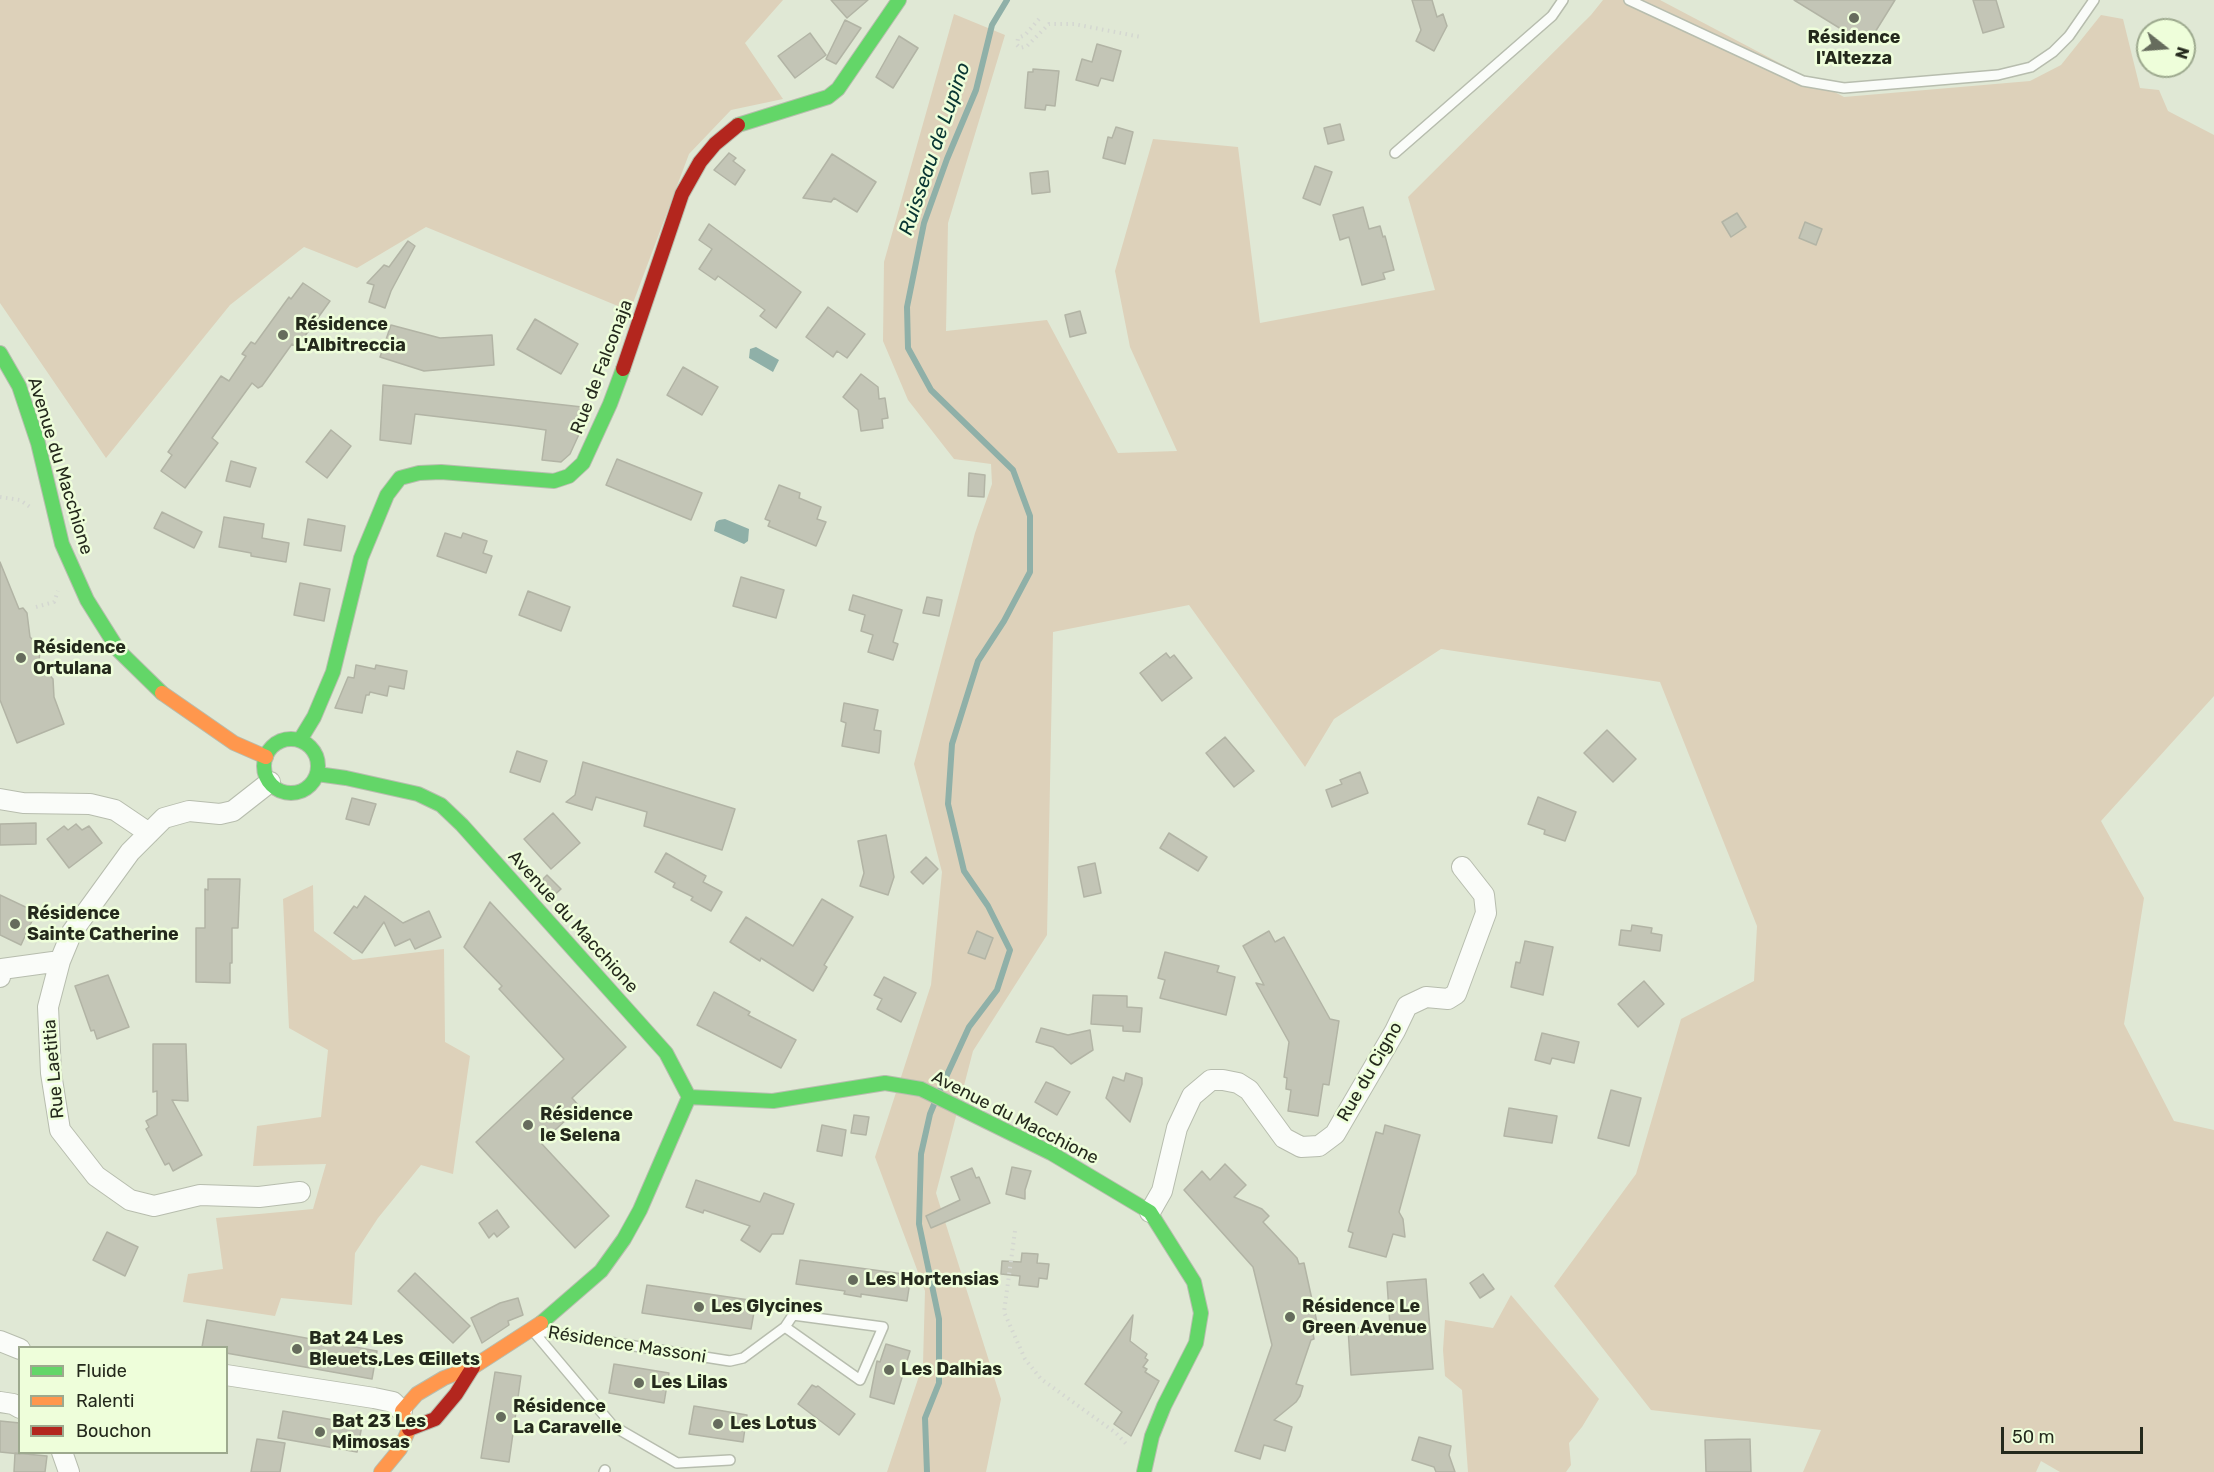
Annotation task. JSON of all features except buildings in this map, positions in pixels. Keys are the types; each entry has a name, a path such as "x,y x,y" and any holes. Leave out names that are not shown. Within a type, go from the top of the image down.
{"main road":[{"name":"Rue de Falconaja","path":"300,741 314,717 333,672 362,558 387,495 400,478 419,473 441,472 554,481 569,476 582,462 610,404 682,194 700,162 715,144 739,124 818,101 838,89 899,0"},
{"name":"Avenue du Macchione","path":"0,353 19,386 38,443 62,544 87,600 119,651 159,691 194,717 234,742 266,757"},
{"path":"289,739 300,741 309,746 315,754 318,764 317,774 312,784 303,790 293,793 284,792 270,782 266,775 266,757 271,748 279,742 289,739"},
{"name":"Avenue du Macchione","path":"317,774 418,794 441,805 462,825 666,1053 689,1097 773,1101 885,1083 921,1089 1051,1153 1150,1212 1194,1282 1201,1312 1196,1343 1164,1406 1152,1436 1144,1472"},
{"path":"381,1472 400,1449 406,1420 417,1394 444,1378 473,1367 531,1330 550,1317 601,1271 624,1239 640,1210 689,1097"},
{"path":"406,1420 435,1419 456,1394 473,1367"}],"street":[{"name":"Rue Laetitia","path":"270,782 233,811 220,814 189,811 164,818 130,852 72,932 60,961 48,1007 51,1073 60,1130 96,1176 130,1200 154,1206 200,1195 260,1197 300,1192"},
{"path":"0,799 23,803 90,804 115,810 149,833"},
{"name":"Rue du Cigno","path":"1150,1212 1162,1191 1177,1128 1192,1096 1212,1080 1238,1083 1249,1090 1284,1138 1301,1148 1318,1146 1335,1134 1407,1006 1426,997 1448,999 1456,994 1485,913 1484,895 1462,867"},
{"path":"1,972 60,961"},
{"path":"0,1341 18,1348"},
{"path":"228,1376 393,1402 406,1420"},
{"path":"0,1402 18,1407"},
{"path":"63,1454 69,1472"}],"lane":[{"path":"1395,153 1552,16 1563,0"},
{"path":"1629,0 1803,81 1844,88 1998,75 2031,67 2053,52 2069,36 2094,0"},
{"name":"Résidence Massoni","path":"531,1330 730,1361 743,1358 785,1328 793,1315 883,1327 860,1380 785,1328"},
{"name":"Résidence Massoni","path":"531,1330 613,1426 677,1463 729,1460"}],"path":[{"path":"1039,19 1025,35 1018,38 1017,45 1020,48 1027,46 1049,24 1074,24 1141,37"},
{"path":"0,497 20,500"},
{"path":"36,607 54,602 61,582"},
{"path":"1015,1231 1004,1312 1025,1359 1041,1379 1116,1433 1133,1451 1148,1456"}],"shaded area":[{"path":"0,0 783,0 745,43 783,99 731,110 689,154 630,311 426,227 357,268 304,247 230,305 106,458 0,303"},
{"path":"1603,0 1660,0 1844,97 2030,81 2061,65 2101,15 2123,19 2140,88 2159,90 2168,111 2214,135 2214,696 2101,821 2144,898 2124,1024 2174,1121 2214,1130 2214,1472 2060,1472 2041,1461 2036,1472 1803,1472 1821,1430 1651,1410 1554,1286 1636,1174 1681,1019 1754,981 1757,926 1660,682 1441,649 1334,719 1305,767 1189,605 1053,632 1047,935 973,1051 936,1193 1001,1399 986,1472 887,1472 923,1364 925,1291 875,1157 931,985 942,872 914,764 975,533 992,484 991,464 954,459 908,400 883,341 884,262 954,14 1005,35 948,223 946,331 1047,320 1118,453 1177,451 1130,347 1115,271 1153,139 1238,147 1260,323 1435,290 1408,197 1591,15"},
{"path":"313,885 314,931 353,960 444,949 445,1042 470,1056 453,1174 421,1165 378,1218 355,1253 352,1305 281,1298 275,1316 183,1302 188,1274 223,1269 216,1218 313,1209 326,1164 253,1166 257,1126 321,1117 328,1050 289,1028 283,899"},
{"path":"1511,1295 1599,1399 1569,1443 1571,1465 1566,1472 1468,1472 1462,1390 1445,1376 1443,1350 1445,1320 1493,1328"}],"water":[{"path":"756,347 779,360 773,372 749,358 750,349"},
{"path":"725,519 749,529 748,541 744,544 714,531 716,522"}],"waterway":[{"name":"Ruisseau de Lupino","path":"940,1090 969,1027 997,990 1010,950 988,906 964,871 948,804 952,744 978,661 1004,621 1030,572 1030,516 1013,470 931,390 908,348 907,307 924,223 947,159 976,90 992,25 1007,0"},
{"name":"Ruisseau de Lupino","path":"927,1472 925,1418 939,1383 939,1319 919,1224 921,1154 935,1102"}],"traffic: fast":[{"path":"738,125 828,97 838,89 899,0"},
{"path":"0,353 19,386 38,443 62,544 87,600 119,651 162,693"},
{"path":"300,740 314,717 333,672 361,558 387,495 400,478 419,473 441,472 554,481 569,476 583,463 623,369"},
{"path":"291,739 301,741 310,747 316,756 318,766 316,776 310,785 301,791 291,793 281,791 272,785 266,776 264,766 266,756 272,747 281,741 291,739"},
{"path":"317,774 418,794 441,805 462,825 666,1053 689,1097"},
{"path":"689,1097 773,1101 885,1083 921,1089 1051,1153 1150,1212 1194,1282 1201,1313 1196,1343 1164,1406 1152,1436 1144,1472"},
{"path":"541,1323 601,1271 624,1239 640,1210 689,1097"}],"traffic: slow":[{"path":"162,693 234,743 266,757"},
{"path":"381,1472 400,1449 409,1429 402,1411 417,1394 444,1378 473,1367 541,1323"}],"traffic: jam":[{"path":"623,369 682,194 700,162 715,144 738,125"},
{"path":"409,1429 435,1419 456,1394 473,1367"}],"place":[{"name":"Résidence l'Altezza","path":"1854,18"},
{"name":"Résidence L'Albitreccia","path":"283,335"},
{"name":"Résidence Ortulana","path":"21,658"},
{"name":"Résidence Sainte Catherine","path":"15,924"},
{"name":"Résidence le Selena","path":"528,1125"},
{"name":"Les Hortensias","path":"853,1280"},
{"name":"Les Glycines","path":"699,1307"},
{"name":"Résidence Le Green Avenue","path":"1290,1317"},
{"name":"Bat 24 Les Bleuets,Les Œillets","path":"297,1349"},
{"name":"Les Dalhias","path":"889,1370"},
{"name":"Les Lilas","path":"639,1383"},
{"name":"Résidence La Caravelle","path":"501,1417"},
{"name":"Les Lotus","path":"718,1424"},
{"name":"Bat 23 Les Mimosas","path":"320,1432"}]}
